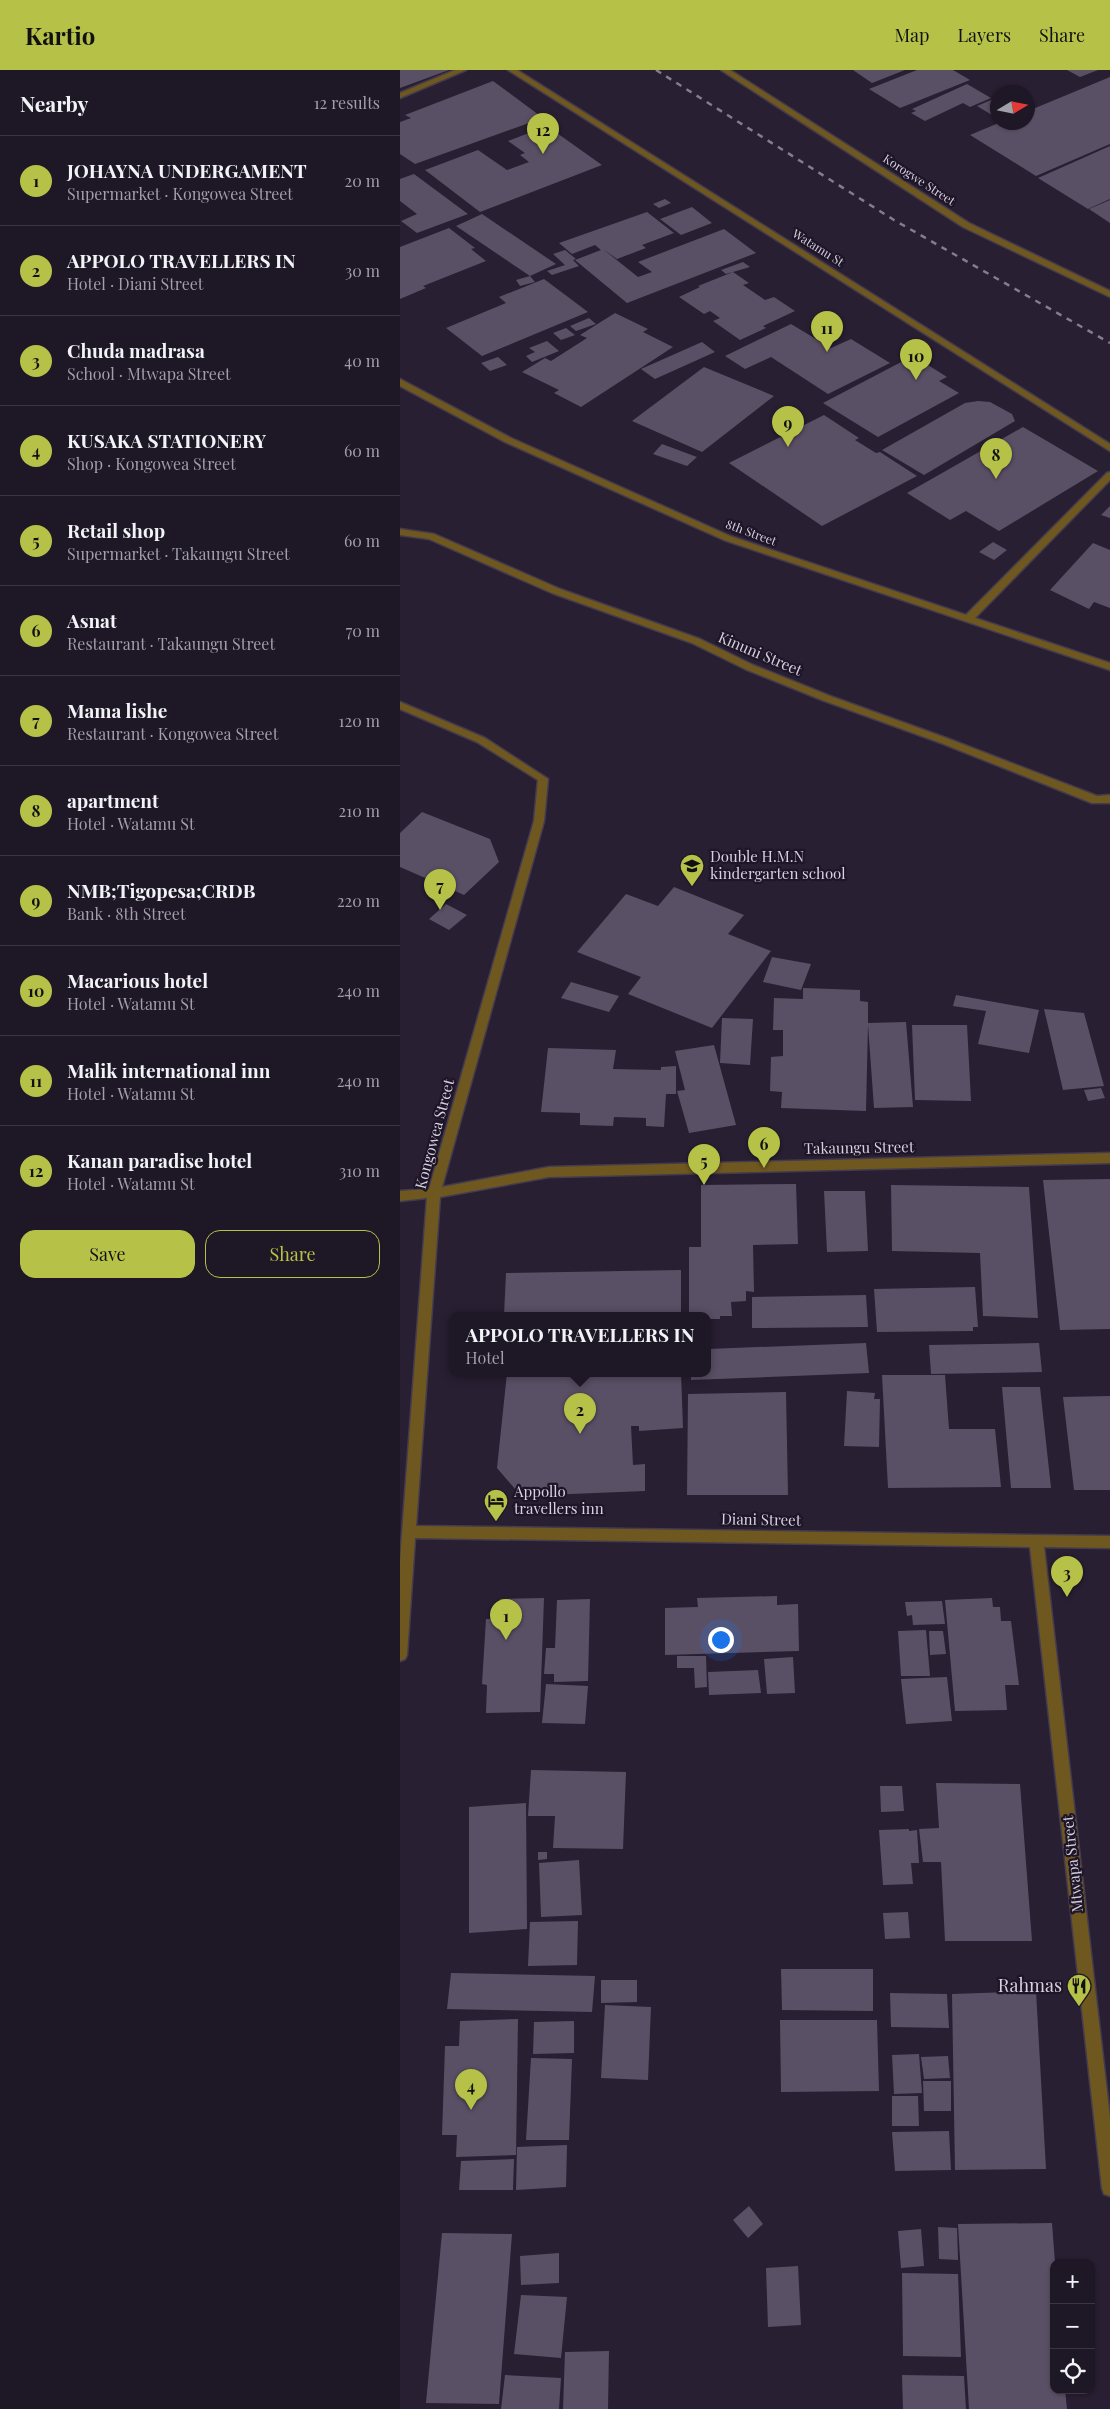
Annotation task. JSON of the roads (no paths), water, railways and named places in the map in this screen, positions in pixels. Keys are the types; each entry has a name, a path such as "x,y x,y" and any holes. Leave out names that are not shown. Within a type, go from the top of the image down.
{"street":[{"path":"400,96 462,70"},
{"name":"Watamu St","path":"512,70 1110,448"},
{"name":"Korogwe Street","path":"725,70 966,225 1110,294"},
{"name":"8th Street","path":"400,382 508,440 727,538 1110,667"},
{"path":"968,619 1110,475"},
{"name":"Kinuni Street","path":"400,532 431,536 556,591 696,641 749,667 826,698 954,744 1096,800 1110,799"},
{"name":"Kongowea Street","path":"400,705 481,740 543,779 539,821 434,1193 411,1532 400,1655"},
{"name":"Takaungu Street","path":"400,1196 434,1193 549,1172 1110,1158"},
{"name":"Diani Street","path":"411,1532 1110,1542"},
{"name":"Mtwapa Street","path":"1036,1541 1110,2188"}],"railway":[{"path":"656,70 894,220 1110,343"}],"place":[{"name":"Kanan paradise hotel","path":"543,154"},
{"name":"Malik international inn","path":"827,352"},
{"name":"Macarious hotel","path":"916,380"},
{"name":"NMB;Tigopesa;CRDB","path":"788,447"},
{"name":"apartment","path":"996,479"},
{"name":"Double H.M.N kindergarten school","path":"692,887"},
{"name":"Mama lishe","path":"440,910"},
{"name":"Asnat","path":"764,1168"},
{"name":"Retail shop","path":"704,1185"},
{"name":"APPOLO TRAVELLERS IN","path":"580,1434"},
{"name":"Appollo travellers inn","path":"496,1522"},
{"name":"Chuda madrasa","path":"1067,1597"},
{"name":"JOHAYNA UNDERGAMENT","path":"506,1640"},
{"name":"Rahmas","path":"1079,2007"},
{"name":"KUSAKA STATIONERY","path":"471,2110"}]}
